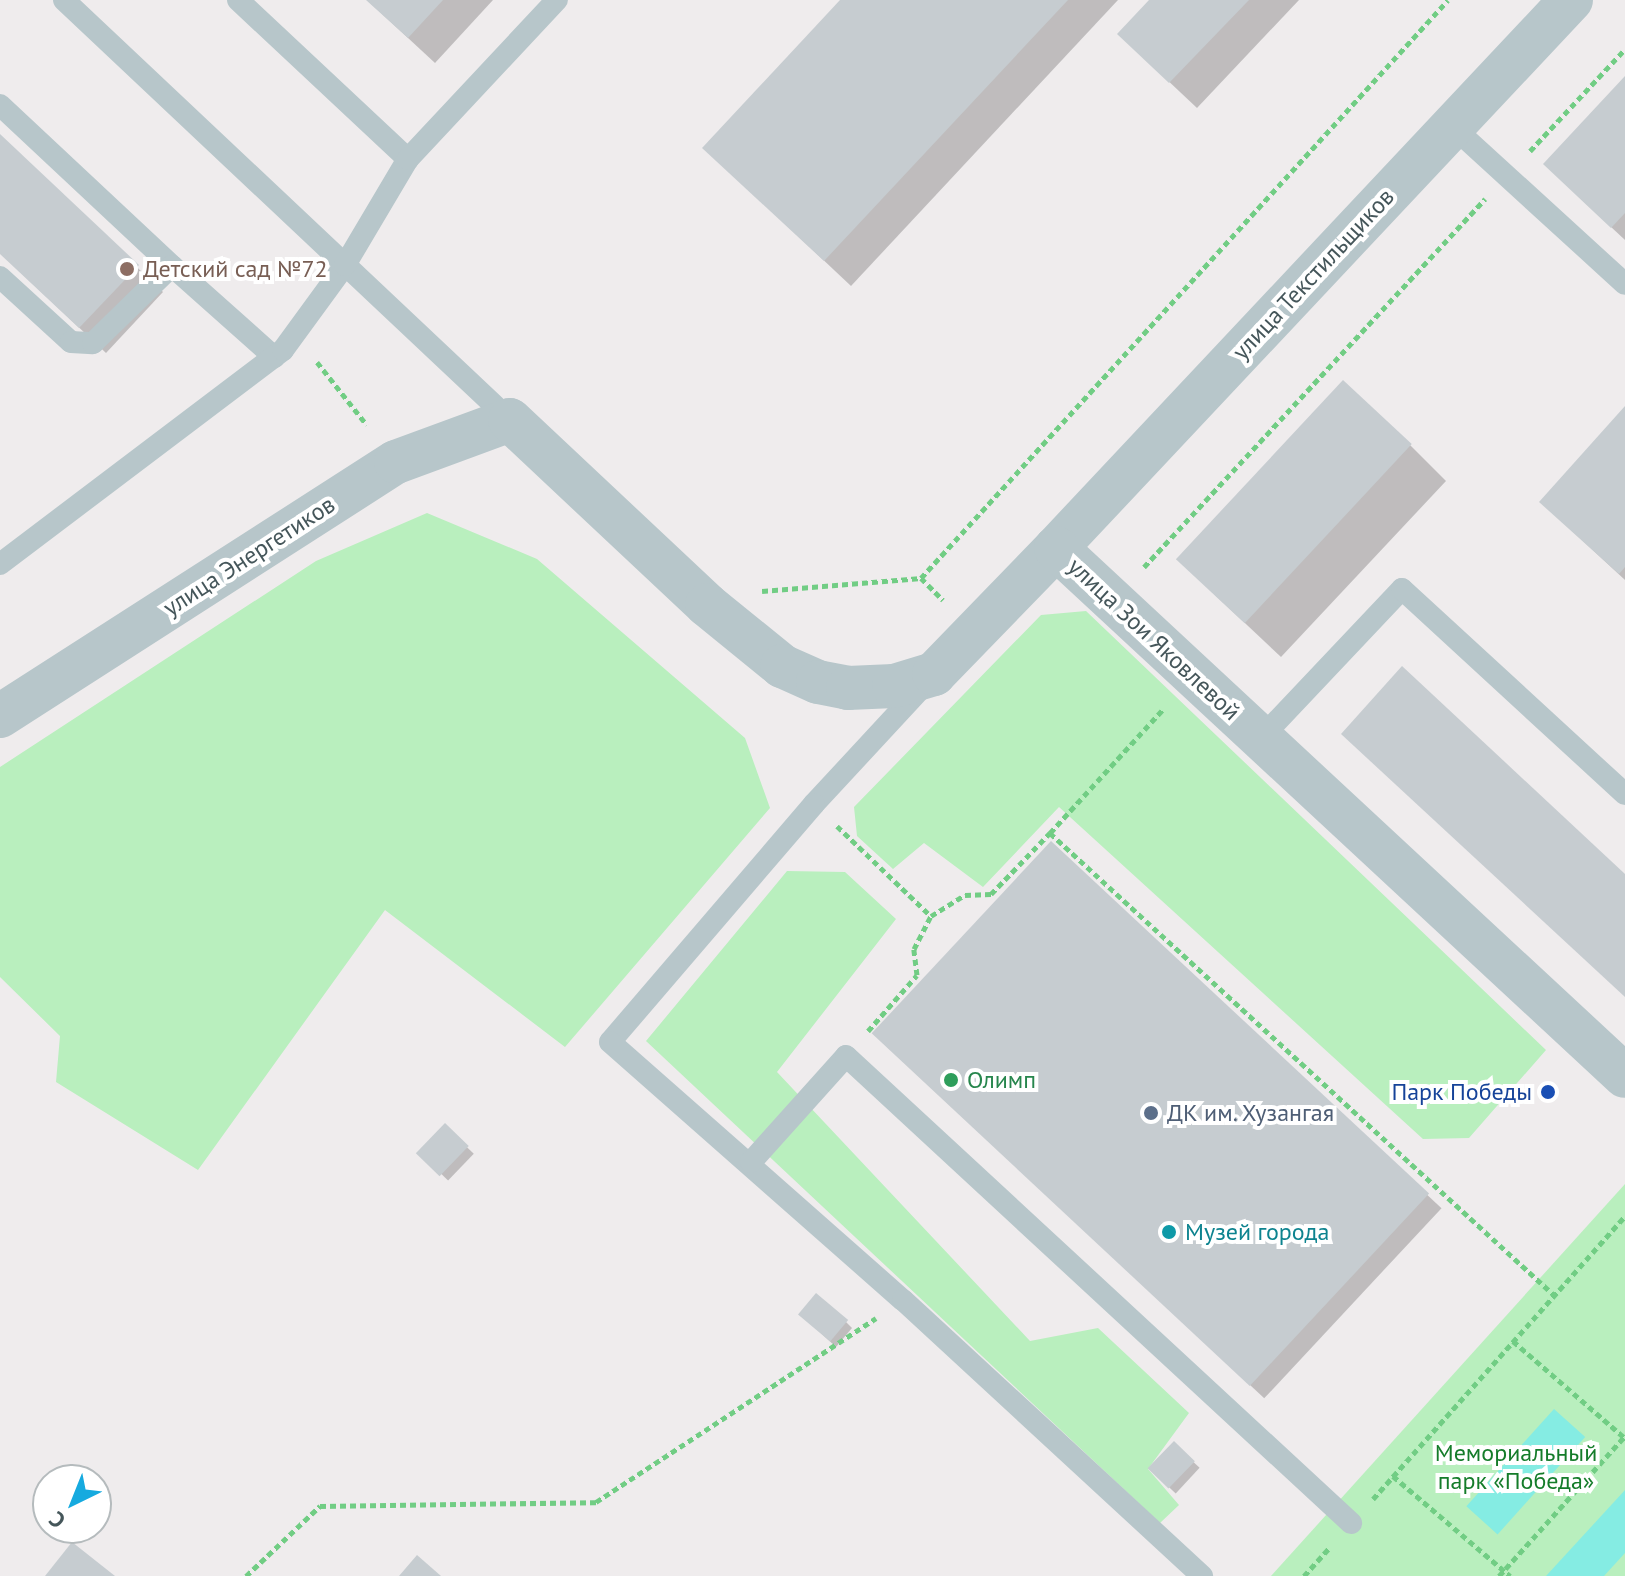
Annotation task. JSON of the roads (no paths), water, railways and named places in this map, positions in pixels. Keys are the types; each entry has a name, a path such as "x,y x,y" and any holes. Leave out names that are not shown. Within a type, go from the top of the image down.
{"street":[{"name":"улица Текстильщиков","path":"1056,548 1571,0"},
{"name":"улица Зои Яковлевой","path":"510,420 707,605 782,666 818,682 848,688 894,686 934,674 1056,548 1625,1076"},
{"name":"улица Энергетиков","path":"0,716 396,462 510,420"}],"lane":[{"path":"64,0 510,420"},
{"path":"238,0 408,159"},
{"path":"0,564 274,357 345,265 408,159 557,0"},
{"path":"0,105 274,357"},
{"path":"1452,126 1625,284"},
{"path":"0,277 71,342 93,343 172,266"},
{"path":"1261,738 1402,589 1625,794"},
{"path":"934,674 814,804 610,1042 751,1162 1202,1576"},
{"path":"751,1162 846,1056 1351,1523"}],"water":[{"path":"1554,1409 1585,1437 1498,1534 1466,1506"},
{"path":"1625,1490 1625,1553 1604,1576 1546,1576"}],"place":[{"name":"Детский сад №72","path":"127,269"},
{"name":"Олимп","path":"951,1080"},
{"name":"Парк Победы","path":"1548,1092"},
{"name":"ДК им. Хузангая","path":"1151,1113"},
{"name":"Музей города","path":"1169,1232"}],"park label":[{"name":"Мемориальный парк «Победа»","path":"1516,1467"}]}
